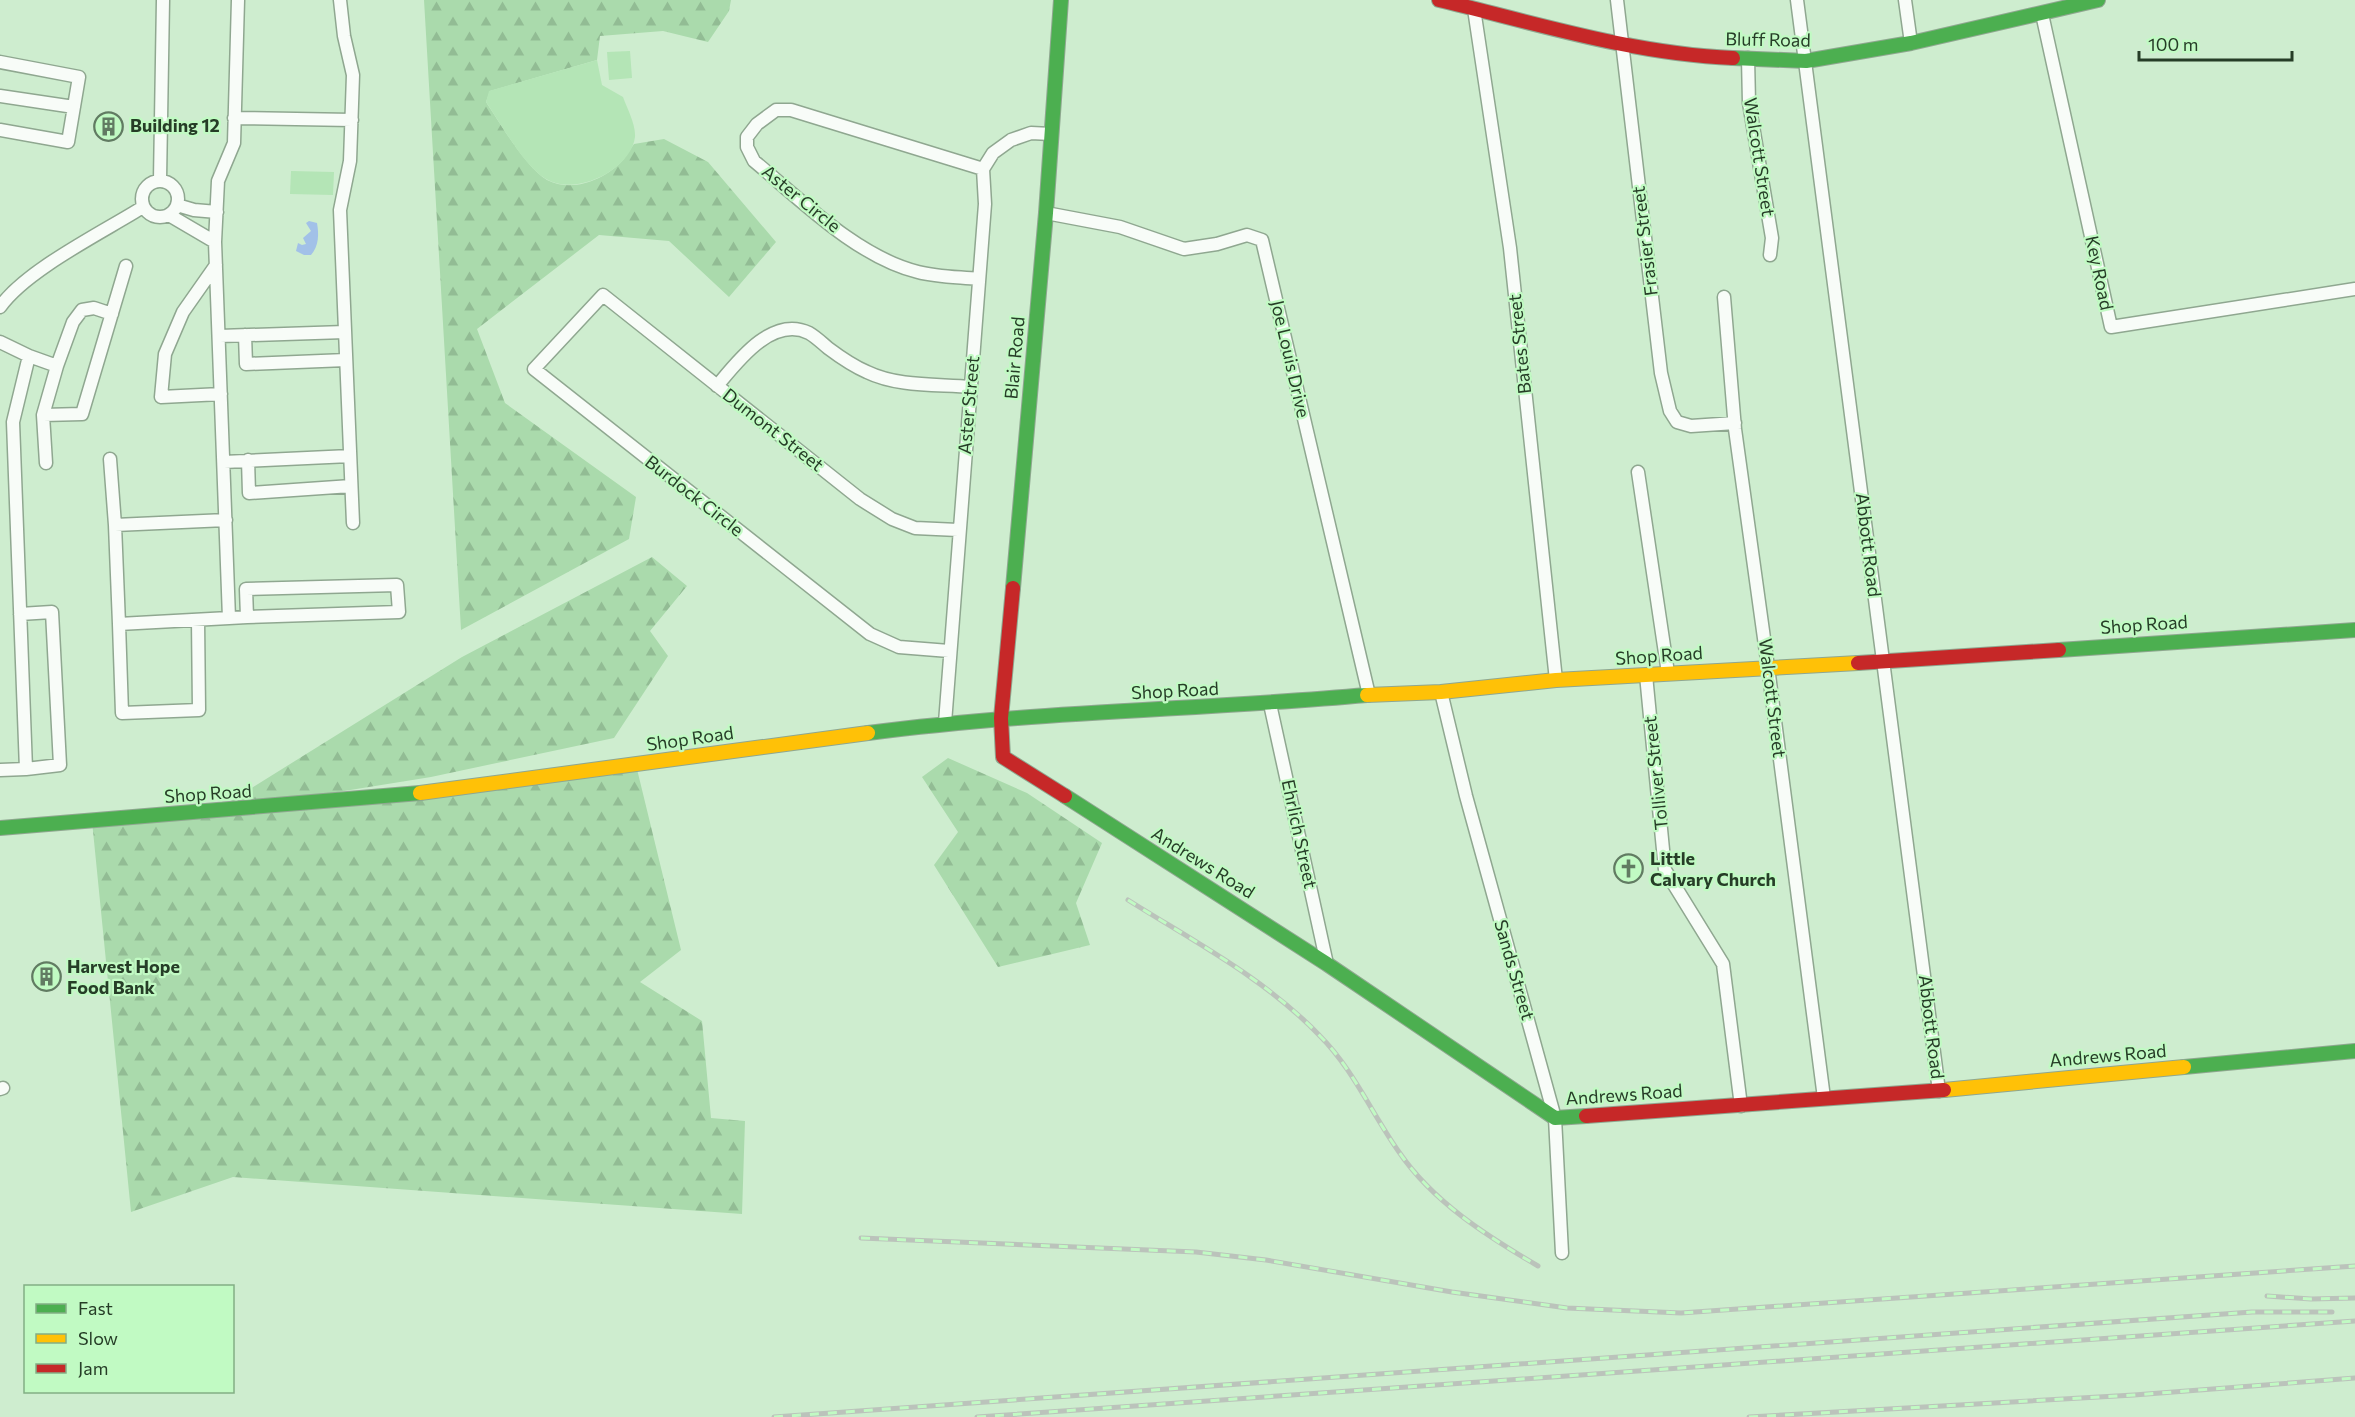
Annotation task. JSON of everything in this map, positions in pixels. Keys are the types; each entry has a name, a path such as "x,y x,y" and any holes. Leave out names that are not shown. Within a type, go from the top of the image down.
{"street":[{"path":"160,180 163,0"},
{"path":"229,618 215,242 218,181 234,143 237,0"},
{"path":"340,0 344,36 353,75 351,162 340,210 353,523"},
{"name":"Blair Road","path":"1001,718 1046,213 1061,0"},
{"name":"Bluff Road","path":"1439,0 1622,44 1708,57 1806,61 1911,43 2097,0"},
{"name":"Frasier Street","path":"1617,0 1661,373 1670,411 1677,422 1691,426 1735,423"},
{"name":"Abbott Road","path":"1797,0 1939,1090"},
{"path":"1905,0 1911,43"},
{"name":"Bates Street","path":"1474,9 1510,248 1556,680"},
{"name":"Key Road","path":"2042,14 2111,327 2355,289"},
{"name":"Walcott Street","path":"1748,58 1749,103 1772,238 1770,255"},
{"path":"0,62 79,77 68,142 0,130"},
{"path":"0,96 74,107"},
{"name":"Aster Circle","path":"978,279 919,272 889,262 841,233 754,161 747,147 747,137 757,124 776,110 791,110 983,169"},
{"path":"234,118 352,120"},
{"path":"983,169 993,153 1011,140 1031,133 1052,134"},
{"name":"Aster Street","path":"945,723 958,530 985,204 983,169"},
{"path":"160,180 166,181 176,189 177,205 174,212 157,218 143,207 144,189 160,180"},
{"path":"177,205 194,210 216,212"},
{"path":"0,307 6,298 37,272 143,207"},
{"name":"Joe Louis Drive","path":"1046,213 1120,227 1184,249 1217,244 1247,235 1262,240 1369,695"},
{"path":"169,215 215,242"},
{"path":"216,265 183,312 165,354 161,397 221,394"},
{"path":"43,415 82,414 126,266"},
{"name":"Dumont Street","path":"603,295 860,500 892,519 915,528 958,530"},
{"name":"Burdock Circle","path":"603,295 534,369 870,634 899,647 949,651"},
{"name":"Walcott Street","path":"1724,297 1735,423 1824,1098"},
{"path":"46,463 43,415 73,322 82,310 94,308 112,314"},
{"path":"717,387 743,355 762,339 783,329 808,333 867,373 898,382 971,387"},
{"path":"220,336 345,332"},
{"path":"245,335 246,364 346,360"},
{"path":"0,342 57,366"},
{"path":"26,769 13,422 29,356"},
{"path":"224,462 350,456"},
{"path":"110,459 115,525 122,713 199,710 198,620"},
{"path":"248,460 249,493 351,486"},
{"path":"1638,471 1668,673"},
{"path":"115,525 226,520"},
{"path":"119,624 399,612 397,585 246,590 247,617"},
{"path":"0,770 60,765 52,612 20,614"},
{"name":"Shop Road","path":"0,828 416,794 945,723 1001,718 1270,704 1369,695 1440,692 1556,680 1883,662 2355,630"},
{"name":"Tolliver Street","path":"1646,675 1665,870 1723,964 1741,1106"},
{"name":"Sands Street","path":"1440,692 1466,796 1555,1118 1562,1253"},
{"name":"Ehrlich Street","path":"1270,704 1327,964"},
{"name":"Andrews Road","path":"1001,718 1003,757 1327,964 1555,1118 1939,1090 2355,1051"}],"green space":[{"path":"424,0 731,0 729,11 708,42 663,31 600,36 597,60 490,91 486,102 531,166 547,180 557,184 577,185 598,179 616,167 634,144 664,139 708,162 776,242 729,297 669,241 599,235 477,329 505,403 636,497 629,539 461,630"},
{"path":"630,51 632,78 609,80 607,52"},
{"path":"597,60 602,85 623,97 634,127 635,137 631,149 613,170 586,182 572,185 558,184 538,173 521,155 486,102 489,91"},
{"path":"291,171 334,172 333,195 290,194"},
{"path":"652,557 687,586 650,631 668,656 614,738 431,777 226,810 636,765 681,950 640,982 702,1021 711,1118 745,1121 742,1214 233,1177 131,1212 92,821 213,812 462,657"},
{"path":"948,758 1027,793 1102,843 1076,903 1090,945 998,967 934,865 958,832 922,777"}],"water":[{"path":"309,221 317,223 318,240 311,255 304,255 296,251 298,243 306,244 303,238 311,231 306,223"}],"railway":[{"path":"1128,900 1228,962 1299,1015 1332,1049 1399,1152 1428,1187 1481,1230 1538,1266"},
{"path":"861,1238 1196,1252 1266,1260 1452,1292 1567,1308 1681,1313 2355,1266"},
{"path":"2267,1296 2311,1299 2355,1298"},
{"path":"774,1417 2252,1312 2332,1312"},
{"path":"977,1417 2355,1321"},
{"path":"1749,1417 2134,1395 2355,1378"}],"traffic: fast":[{"path":"1013,588 1046,213 1061,0"},
{"path":"1733,58 1806,61 1911,43 2098,0"},
{"path":"2059,650 2355,630"},
{"path":"868,733 1055,715 1367,695"},
{"path":"0,828 420,793"},
{"path":"1065,796 1327,964 1555,1118 1586,1116"},
{"path":"2184,1067 2355,1051"}],"traffic: slow":[{"path":"1367,695 1441,692 1556,680 1858,663"},
{"path":"420,793 868,733"},
{"path":"1944,1090 2184,1067"}],"traffic: jam":[{"path":"1439,0 1621,44 1733,58"},
{"path":"1013,588 1001,718 1003,757 1065,796"},
{"path":"1858,663 2059,650"},
{"path":"1586,1116 1944,1090"}],"place":[{"name":"Building 12","path":"109,126"},
{"name":"Little Calvary Church","path":"1629,869"},
{"name":"Harvest Hope Food Bank","path":"46,977"}]}
